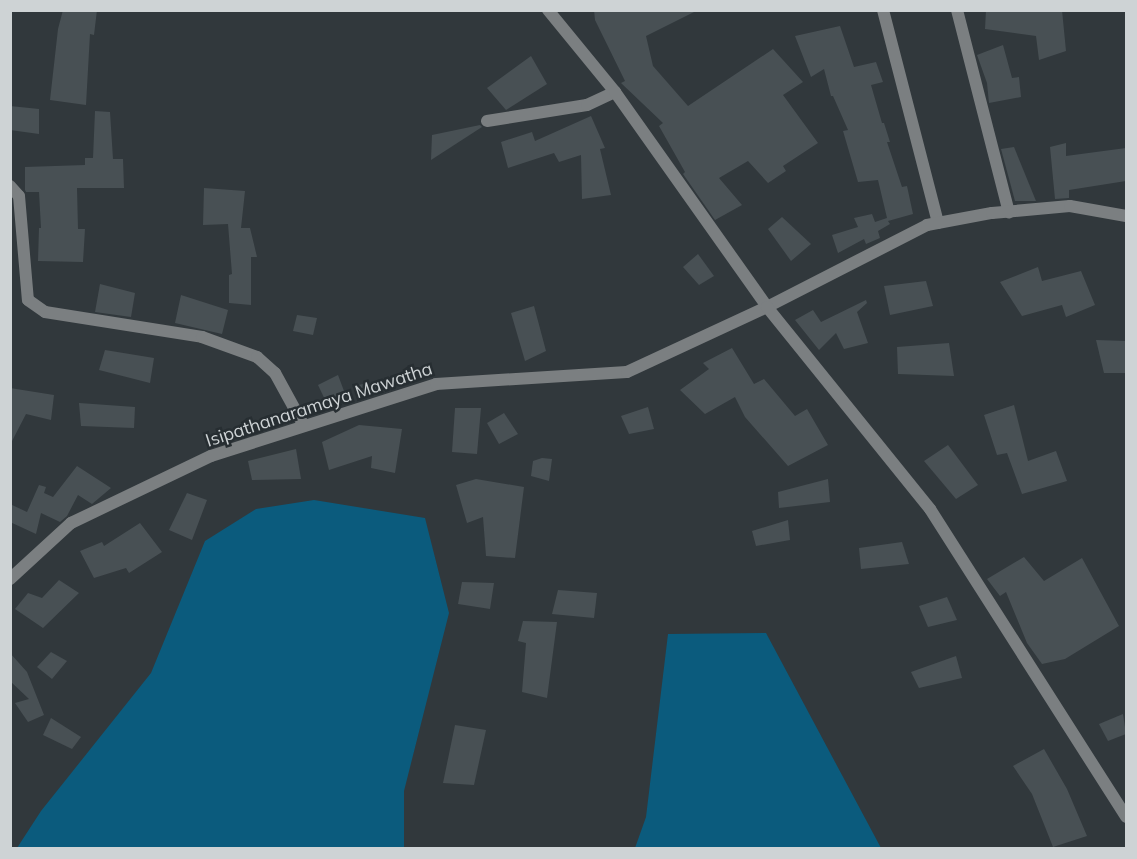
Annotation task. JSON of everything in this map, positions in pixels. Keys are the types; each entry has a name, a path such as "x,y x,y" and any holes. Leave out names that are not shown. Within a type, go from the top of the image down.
{"street":[{"path":"548,10 615,92 767,307 930,509 1126,817"},
{"path":"883,10 938,223"},
{"path":"957,10 1009,212"},
{"path":"487,121 587,105 615,92"},
{"path":"10,186 18,196 28,300 45,312 202,337 257,357 275,373 304,426"},
{"name":"Isipathanaramaya Mawatha","path":"10,579 70,524 211,456 436,384 627,372 767,307 927,225 1009,212 1070,206 1126,216"}],"shaded area":[{"path":"314,500 425,518 449,613 404,791 404,848 17,848 41,811 151,673 205,541 256,509"},
{"path":"766,633 881,848 635,848 646,817 668,634"}],"building":[{"path":"63,10 97,10 94,35 90,34 86,105 50,100 58,29"},
{"path":"594,10 698,10 646,36 653,66 688,106 773,49 803,82 783,95 818,143 783,166 786,171 768,183 748,161 719,178 742,205 715,220 683,174 685,172 659,126 663,123 621,83 625,81 595,20"},
{"path":"986,10 1062,10 1066,51 1039,60 1036,36 985,29"},
{"path":"840,26 854,67 876,62 883,82 871,85 902,187 907,186 913,214 888,221 890,224 878,231 880,238 866,244 864,239 838,253 832,235 858,227 854,218 872,214 875,222 887,218 878,180 858,182 843,131 848,130 831,96 824,69 811,77 795,36"},
{"path":"1003,45 1012,78 1019,77 1021,97 989,103 987,83 977,55"},
{"path":"531,56 547,84 506,110 487,88"},
{"path":"10,106 39,109 39,134 10,130"},
{"path":"95,111 110,112 113,159 123,159 124,188 77,188 78,229 85,229 83,262 38,261 39,228 41,228 39,192 26,192 25,167 85,165 85,158 93,158"},
{"path":"591,116 605,148 600,149 611,195 582,199 581,155 559,162 554,153 508,168 501,142 532,132 535,141"},
{"path":"480,125 482,127 431,160 432,135"},
{"path":"1066,143 1066,156 1126,148 1126,181 1069,190 1069,198 1055,199 1050,147"},
{"path":"1014,147 1036,201 1015,201 1001,149"},
{"path":"204,188 245,191 241,228 250,228 257,257 251,257 251,305 229,303 229,275 232,274 228,224 203,225"},
{"path":"782,217 811,244 791,261 768,229"},
{"path":"698,254 714,276 699,285 683,267"},
{"path":"1038,267 1042,281 1081,271 1095,305 1066,317 1062,305 1022,316 1000,282"},
{"path":"926,281 933,306 890,315 884,286"},
{"path":"100,284 135,293 131,317 95,312"},
{"path":"181,295 228,310 222,334 175,323"},
{"path":"866,300 867,303 857,312 868,343 844,349 836,333 819,350 795,320 813,310 821,322"},
{"path":"534,306 546,351 525,361 511,313"},
{"path":"297,315 317,318 313,335 293,331"},
{"path":"1096,340 1126,341 1126,373 1104,373"},
{"path":"949,343 954,376 898,374 897,347"},
{"path":"732,348 754,384 764,379 795,416 807,409 828,445 788,466 745,417 735,397 705,414 680,390 709,369 703,363"},
{"path":"105,350 154,358 150,383 99,370"},
{"path":"338,375 347,399 328,406 318,385"},
{"path":"386,380 387,391 357,400 358,385"},
{"path":"10,388 54,395 51,420 26,414 10,445"},
{"path":"79,403 135,407 134,428 81,426"},
{"path":"1014,405 1028,461 1056,451 1067,481 1022,494 1007,453 997,455 984,415"},
{"path":"648,407 654,429 629,434 621,416"},
{"path":"455,408 481,408 477,454 452,452"},
{"path":"504,413 518,434 499,444 487,423"},
{"path":"359,425 402,429 395,473 371,468 372,456 329,470 322,442"},
{"path":"948,445 978,485 956,499 924,461"},
{"path":"296,449 301,479 252,480 248,461"},
{"path":"542,458 552,459 549,481 531,476 533,461"},
{"path":"77,466 111,488 92,504 78,495 67,516 60,522 41,513 36,534 10,522 10,504 27,512 39,485 46,487 44,493 53,497"},
{"path":"476,479 524,487 515,558 486,556 483,517 467,523 456,485"},
{"path":"828,479 830,502 779,508 778,492"},
{"path":"187,493 207,500 192,540 169,530"},
{"path":"788,520 790,540 756,546 752,531"},
{"path":"140,523 162,552 129,573 126,568 94,578 80,551 102,542 104,546"},
{"path":"902,542 909,564 861,569 859,548"},
{"path":"1024,557 1044,581 1082,558 1119,626 1065,659 1042,664 1027,643 1006,592 1000,596 987,579"},
{"path":"59,580 79,593 43,628 15,609 28,593 42,598"},
{"path":"462,582 494,583 490,609 458,604"},
{"path":"558,590 597,593 594,618 552,614"},
{"path":"947,597 957,620 928,627 919,606"},
{"path":"523,621 557,622 547,698 522,692 526,643 518,641"},
{"path":"51,652 67,661 52,679 37,667"},
{"path":"10,653 27,672 44,715 28,722 15,703 29,699 10,681"},
{"path":"956,656 962,678 919,688 911,672"},
{"path":"1123,714 1126,734 1108,741 1099,724"},
{"path":"51,718 81,737 72,749 43,735"},
{"path":"455,725 486,730 474,785 443,783"},
{"path":"1044,749 1067,789 1087,836 1053,847 1032,794 1013,766"}]}
